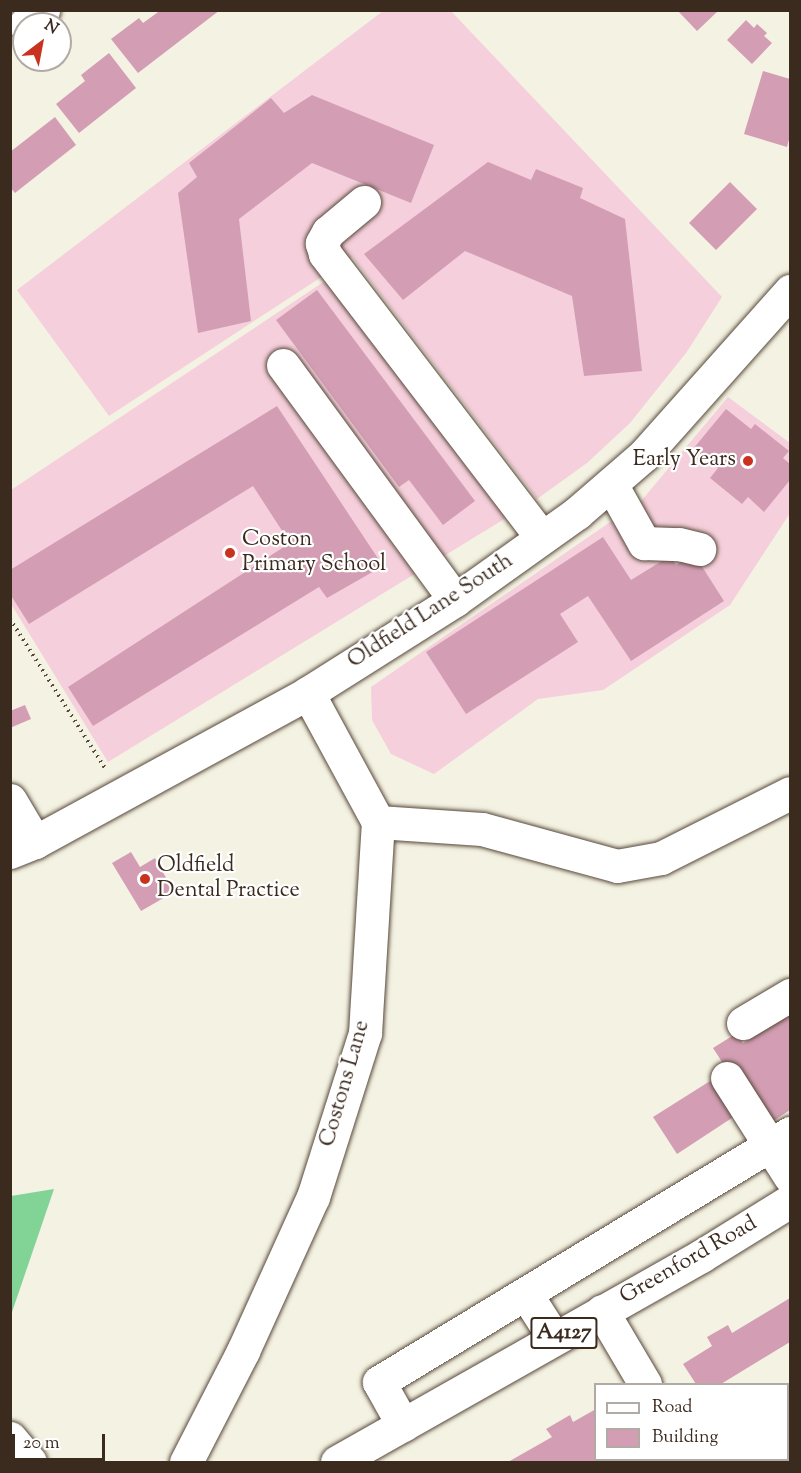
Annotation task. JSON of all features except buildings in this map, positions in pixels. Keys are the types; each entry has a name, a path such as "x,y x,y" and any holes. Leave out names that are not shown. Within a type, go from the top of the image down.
{"street":[{"path":"364,202 328,232 322,243 325,254 542,538"},
{"name":"Oldfield Lane South","path":"23,847 309,693 455,600 577,513 644,455 790,291"},
{"path":"284,364 455,600"},
{"path":"611,484 644,543 679,544 699,549"},
{"path":"309,693 378,822 482,829 616,866 661,858 790,793"},
{"path":"10,800 23,847"},
{"name":"Costons Lane","path":"186,1462 243,1351 313,1197 365,1033 378,822"},
{"path":"743,1023 790,995"},
{"path":"727,1078 780,1139 790,1177"},
{"path":"403,1425 379,1382 780,1139"},
{"name":"Greenford Road","path":"338,1462 701,1256 790,1201"},
{"path":"526,1294 554,1338"},
{"path":"602,1311 644,1383"},
{"path":"10,1438 30,1462"}],"path":[{"path":"10,619 122,794"}],"shaded area":[{"path":"450,10 722,297 686,353 630,423 587,463 537,499 352,257 109,416 17,290 383,11"},
{"name":"Coston Primary School","path":"349,265 532,502 108,762 11,604 11,490"},
{"path":"728,397 790,443 790,513 730,605 603,690 538,699 434,774 391,754 372,720 371,687 642,500"}],"green space":[{"path":"54,1189 11,1315 11,1196"}],"place":[{"name":"Early Years","path":"748,461"},
{"name":"Coston Primary School","path":"230,553"},
{"name":"Oldfield Dental Practice","path":"145,879"}]}
